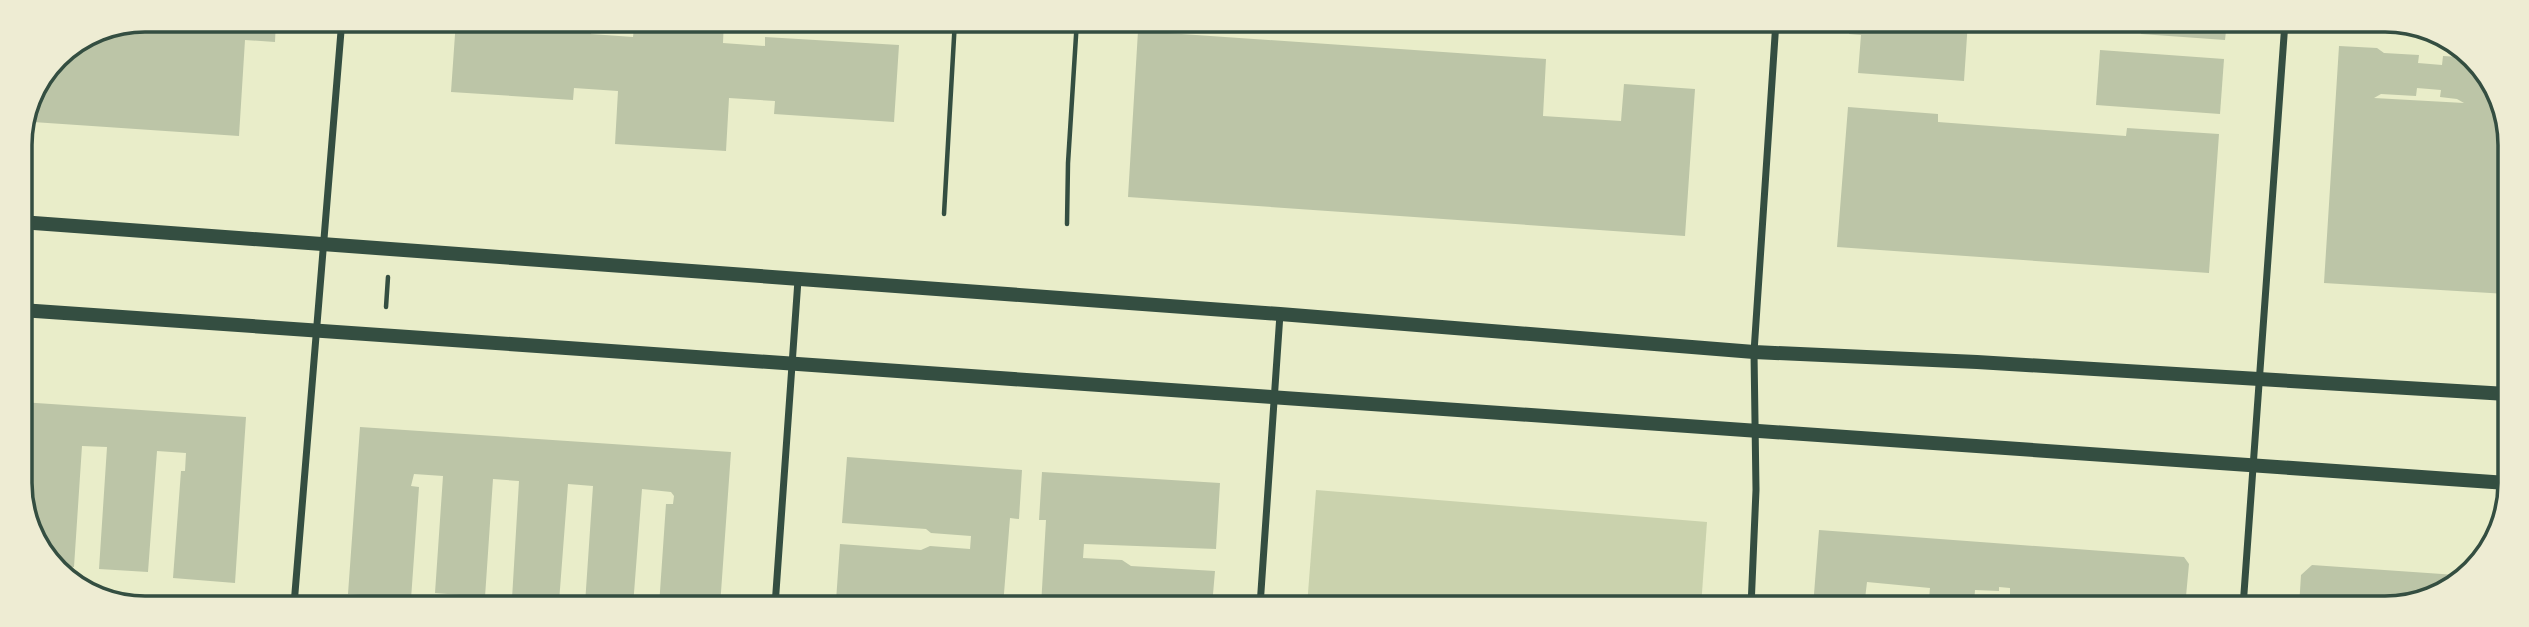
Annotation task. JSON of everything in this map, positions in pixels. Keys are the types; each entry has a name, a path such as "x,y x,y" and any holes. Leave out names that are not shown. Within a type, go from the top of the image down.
{"main road":[{"path":"32,223 1280,314 1754,352 1991,362 2498,393"},
{"path":"32,311 2498,482"}],"street":[{"path":"295,596 341,32"},
{"path":"1752,595 1756,490 1754,352 1775,32"},
{"path":"2244,595 2284,32"},
{"path":"776,596 798,279"},
{"path":"1261,596 1280,314"}],"path":[{"path":"944,214 954,32"},
{"path":"1067,224 1076,32"},
{"path":"386,307 388,275"}],"green space":[{"path":"1316,490 1707,522 1702,595 1308,595"}],"building":[{"path":"144,32 275,32 275,42 245,40 239,136 34,122 43,94 55,76 70,59 101,40"},
{"path":"455,32 591,32 633,37 634,32 723,32 723,43 765,46 765,37 899,45 894,122 774,114 775,101 729,98 726,151 615,144 618,91 574,88 573,100 451,92"},
{"path":"1138,32 1546,59 1543,116 1621,121 1624,84 1695,89 1685,236 1128,197"},
{"path":"1967,32 1964,81 1858,73 1861,35 1849,34"},
{"path":"2141,32 2226,32 2225,40"},
{"path":"2339,46 2377,48 2384,53 2419,55 2418,63 2442,65 2443,56 2455,57 2482,88 2495,122 2498,144 2498,293 2324,283","holes":["2417,88 2441,90 2440,97 2457,99 2464,103 2374,98 2381,94 2416,96"]},
{"path":"2100,50 2224,59 2220,114 2096,105"},
{"path":"1848,107 1938,114 1938,122 2126,136 2127,128 2219,134 2209,273 1837,247"},
{"path":"32,403 246,417 235,583 173,578 181,471 185,471 186,453 157,451 148,572 99,569 107,447 82,446 74,567 70,567 55,551 40,526 32,483"},
{"path":"360,427 731,452 721,596 660,596 666,504 673,504 674,496 671,492 642,489 634,596 586,596 593,486 568,484 559,596 512,596 519,481 493,479 485,596 435,593 443,476 414,474 411,486 419,487 411,596 348,594"},
{"path":"847,457 1022,470 1019,519 1010,518 1004,596 836,596 840,544 921,550 930,546 970,549 971,536 931,533 926,529 842,523"},
{"path":"1042,472 1220,483 1216,549 1084,544 1083,558 1122,560 1131,566 1215,571 1213,596 1042,596 1046,520 1039,520"},
{"path":"1819,530 2184,557 2189,564 2186,595 2010,595 2010,588 1999,587 1999,591 1975,590 1975,595 1929,595 1930,588 1867,582 1865,595 1814,595"},
{"path":"2312,565 2449,575 2428,587 2392,595 2300,595 2301,575"}]}
